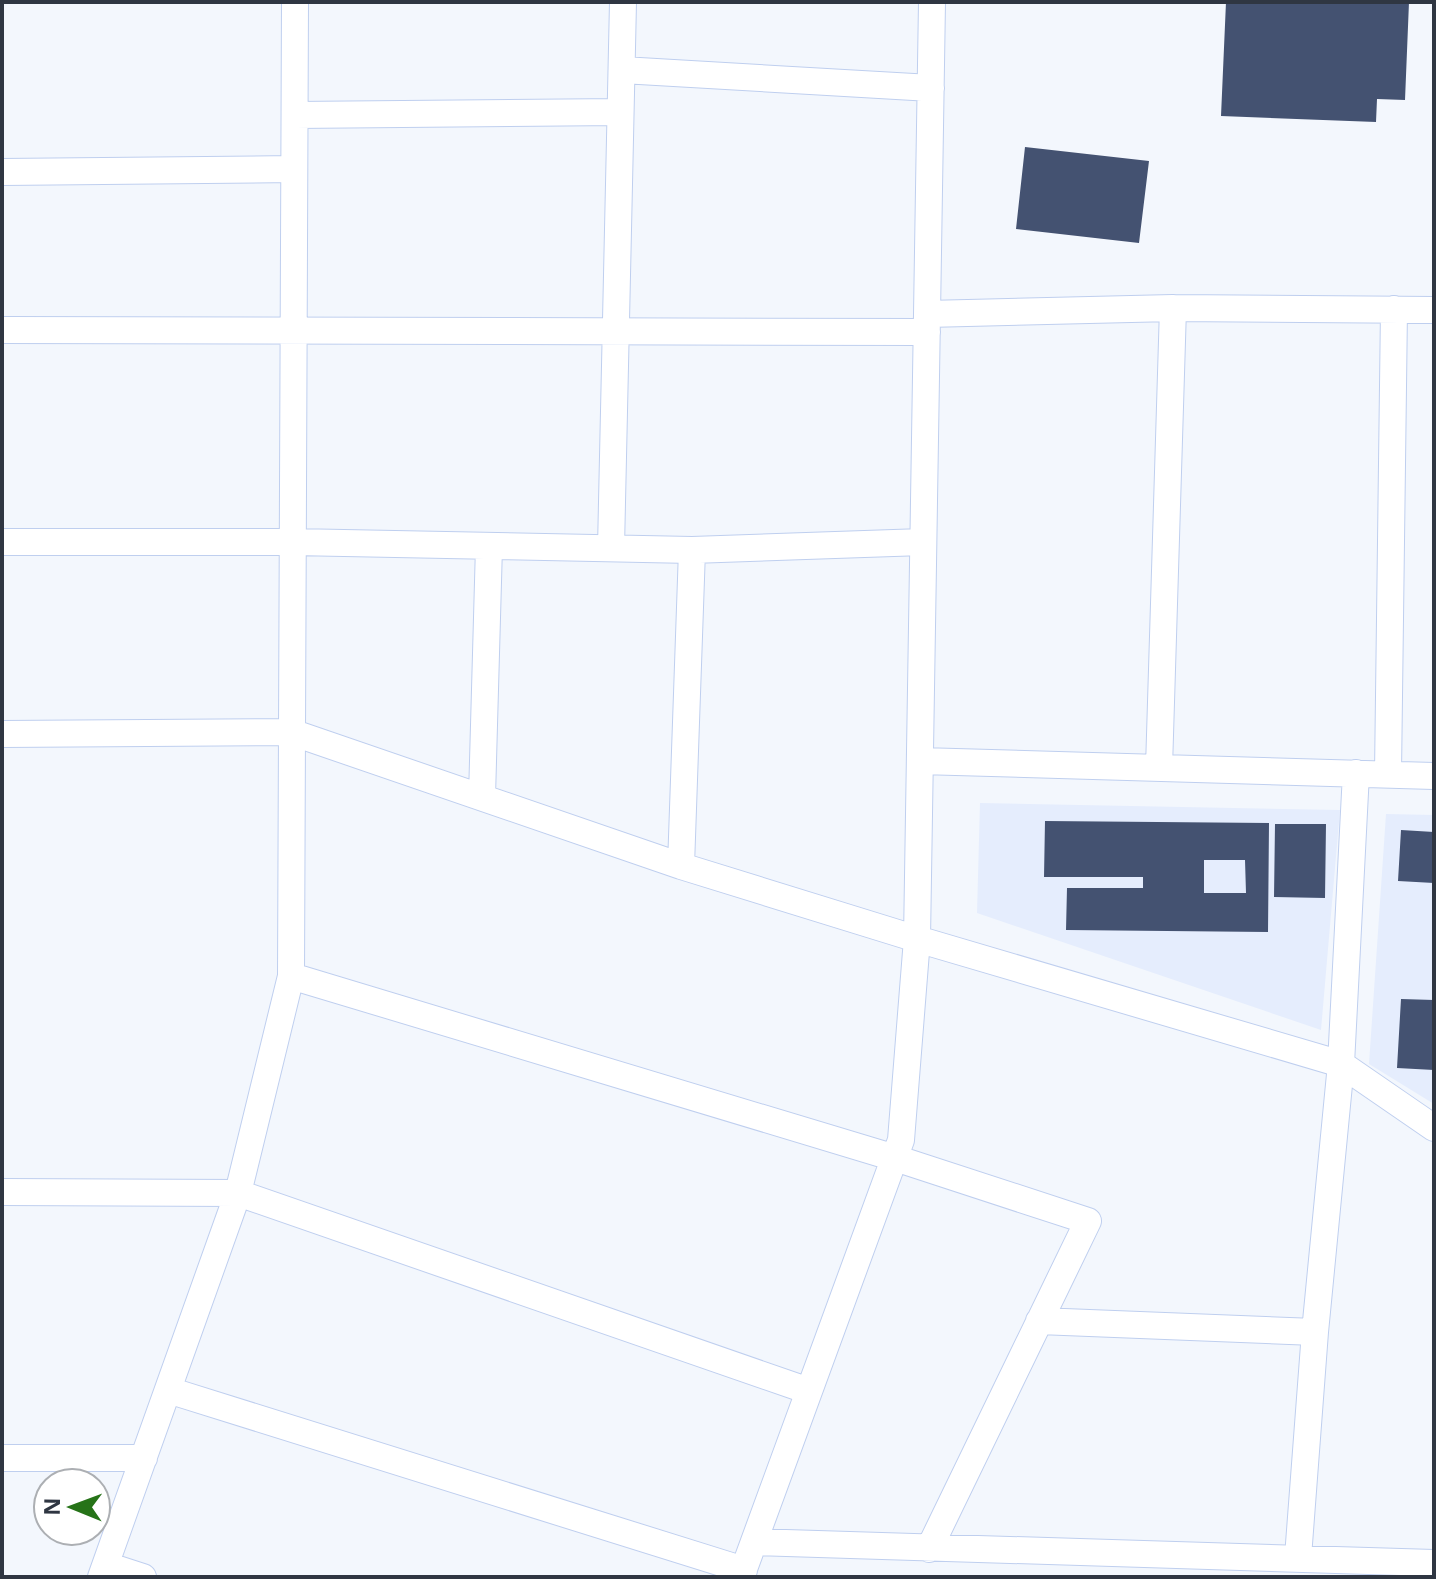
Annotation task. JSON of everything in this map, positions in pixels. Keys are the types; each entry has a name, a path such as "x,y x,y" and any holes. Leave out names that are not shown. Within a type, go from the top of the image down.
{"street":[{"path":"143,1577 104,1571 238,1193 291,976 295,2"},
{"path":"611,548 623,2"},
{"path":"168,1390 742,1573 901,1140 917,939 932,2"},
{"path":"622,70 931,88"},
{"path":"295,115 620,112"},
{"path":"2,172 294,169"},
{"path":"1159,768 1173,308"},
{"path":"2,330 616,330 927,323 1173,308 1434,310"},
{"path":"1388,774 1394,309"},
{"path":"2,542 293,542 692,550 923,542"},
{"path":"482,797 489,546"},
{"path":"681,866 692,550"},
{"path":"2,734 291,732 681,866 1341,1064 1434,1128"},
{"path":"920,761 1434,776"},
{"path":"1298,1557 1315,1332 1341,1064 1356,773"},
{"path":"291,976 895,1158 1088,1221 929,1549"},
{"path":"2,1192 238,1193 809,1391"},
{"path":"1039,1321 1315,1332"},
{"path":"2,1458 144,1458"},
{"path":"754,1542 1434,1563"}],"shaded area":[{"path":"980,803 1340,810 1321,1030 977,913"},
{"path":"1386,814 1434,815 1434,1104 1369,1064"}],"building":[{"path":"1226,2 1409,2 1405,100 1377,99 1376,122 1221,116"},
{"path":"1025,147 1149,161 1139,243 1016,229"},
{"path":"1045,821 1269,823 1268,932 1066,930 1067,888 1143,888 1143,877 1044,877","holes":["1204,860 1245,860 1246,893 1204,893"]},
{"path":"1275,824 1326,824 1325,898 1274,897"},
{"path":"1401,830 1434,832 1434,883 1398,881"},
{"path":"1401,999 1434,1000 1434,1070 1397,1068"}]}
